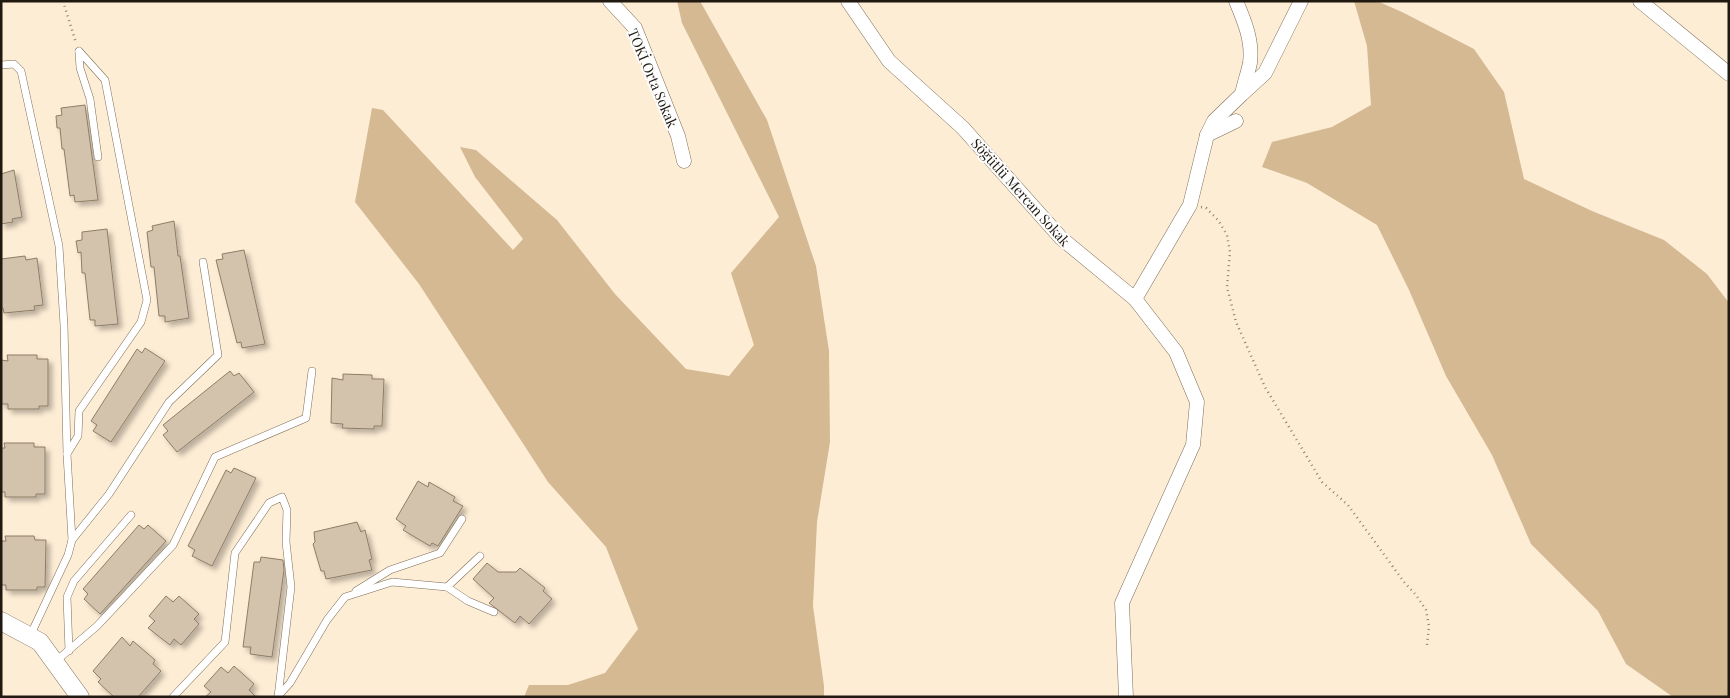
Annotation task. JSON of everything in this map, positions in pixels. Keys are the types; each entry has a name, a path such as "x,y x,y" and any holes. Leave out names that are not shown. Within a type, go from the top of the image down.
{"street":[{"name":"TOKİ Orta Sokak","path":"610,1 635,28 678,136 684,161"},
{"name":"Söğütlü Mercan Sokak","path":"848,1 889,61 963,128 1061,238 1135,299 1176,352 1197,402 1194,445 1122,604 1126,697"},
{"path":"1236,1 1250,44 1250,62 1242,94"},
{"path":"1135,299 1190,205 1207,135 1214,122 1265,73 1301,1"},
{"path":"1640,1 1729,74"},
{"path":"1207,135 1236,121"},
{"path":"1,621 62,656 80,697"}],"lane":[{"path":"79,51 80,68 90,99 98,157"},
{"path":"67,454 78,436 79,411 141,322 147,300 104,80 79,51"},
{"path":"1,65 14,64 21,71 59,246 64,334 67,454 72,540 68,555 29,636"},
{"path":"72,540 109,494 169,402 218,355 203,262"},
{"path":"62,656 97,626 173,545 215,457 306,418 312,371"},
{"path":"173,697 225,642 235,553 269,504 282,497 286,510 286,542 291,587 278,697"},
{"path":"62,656 67,597 74,581 130,515"},
{"path":"278,697 290,682 327,620 344,597 390,570 440,553 462,519"},
{"path":"447,588 480,556"},
{"path":"344,597 392,582 447,588 468,601 494,612"}],"path":[{"path":"63,1 79,51"},
{"path":"1190,205 1206,208 1218,220 1227,235 1230,252 1227,287 1236,322 1265,388 1322,482 1348,505 1426,610 1429,626 1427,645"}],"shaded area":[{"path":"677,1 700,1 767,120 816,266 829,351 830,442 817,522 813,606 824,697 524,697 529,685 568,685 605,673 638,629 606,547 548,482 419,284 355,202 372,108 383,110 513,250 523,239 475,177 460,147 476,150 557,220 615,294 686,369 729,376 754,345 731,273 779,217 682,23"},
{"path":"1354,1 1377,1 1474,49 1504,92 1524,179 1592,211 1664,240 1707,274 1729,303 1729,697 1673,697 1626,664 1598,611 1531,544 1492,455 1446,376 1409,290 1377,225 1307,183 1262,167 1272,142 1332,127 1371,105 1367,46"}],"building":[{"path":"85,105 98,200 75,202 74,195 70,196 64,149 62,149 60,128 57,128 56,116 62,115 61,108"},
{"path":"14,170 22,217 12,219 13,222 1,224 1,174"},
{"path":"174,221 189,318 165,322 165,316 159,316 154,267 151,267 147,232 153,230 152,226"},
{"path":"107,229 118,324 95,326 95,320 90,320 85,273 82,273 81,252 78,253 76,241 82,240 82,232"},
{"path":"244,250 265,344 242,348 241,342 237,343 216,260 223,259 222,254"},
{"path":"25,256 26,260 37,258 43,305 34,306 35,310 4,313 3,308 1,308 1,259"},
{"path":"145,348 165,361 111,442 93,431 97,425 91,421 137,349 142,353"},
{"path":"7,355 37,355 37,359 48,359 48,406 39,406 39,409 8,409 8,404 1,404 1,360 8,361"},
{"path":"230,371 234,376 239,373 254,392 177,452 163,435 168,431 163,425"},
{"path":"343,374 372,375 372,379 384,379 382,426 374,426 374,429 342,428 343,424 331,423 332,378 343,380"},
{"path":"4,443 34,443 34,447 45,447 45,494 36,494 36,497 5,497 5,492 1,492 1,448 5,448"},
{"path":"234,468 256,478 212,566 192,556 195,550 188,546 226,470 231,473"},
{"path":"418,481 428,487 429,482 455,497 453,501 463,506 438,546 432,543 430,546 403,530 406,526 396,519"},
{"path":"357,522 361,532 365,530 372,559 369,560 372,570 326,579 324,571 321,571 313,544 315,542 314,532"},
{"path":"139,525 144,529 148,525 166,541 100,614 84,599 88,594 83,589"},
{"path":"5,536 34,536 35,540 46,540 45,587 37,587 37,590 6,590 6,585 1,585 1,541 6,541"},
{"path":"261,557 283,560 284,570 272,657 250,654 251,647 243,647 254,562 260,562"},
{"path":"487,563 498,572 516,572 520,568 545,588 543,591 552,599 529,624 520,616 515,623 489,603 494,598 473,579"},
{"path":"166,596 173,602 179,596 199,614 194,619 199,624 181,645 174,639 170,645 148,628 155,621 149,616"},
{"path":"122,637 130,646 133,641 155,660 153,664 161,671 138,697 114,697 98,682 101,679 93,671"},
{"path":"234,666 254,684 249,690 256,697 205,697 211,692 204,686 221,667 228,673"}]}
